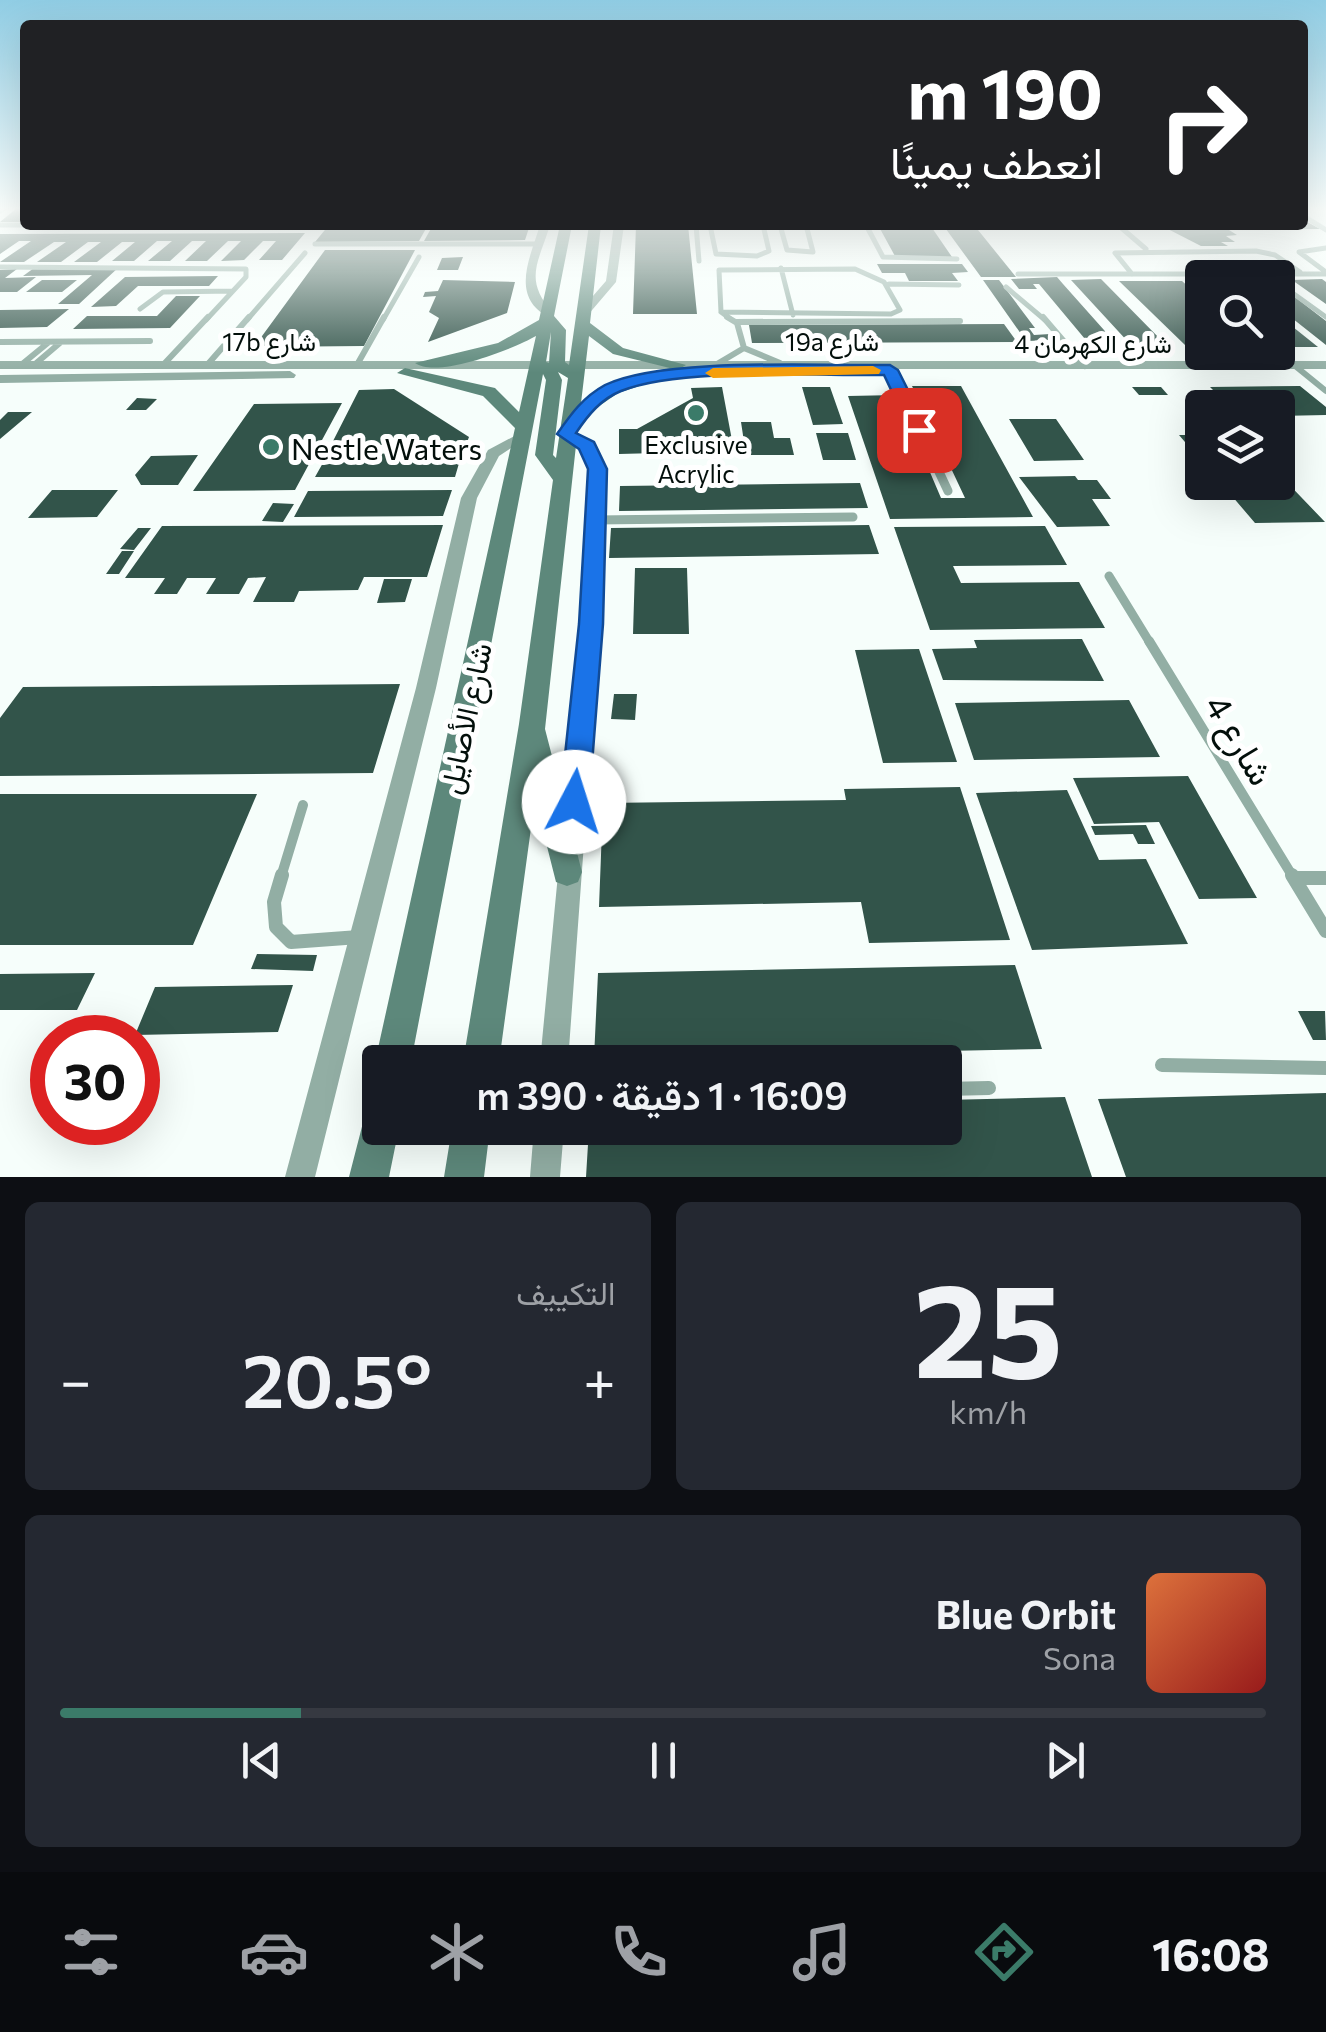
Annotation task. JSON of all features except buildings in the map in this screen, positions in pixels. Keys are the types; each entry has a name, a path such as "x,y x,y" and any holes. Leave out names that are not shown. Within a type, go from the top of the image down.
{"main road":[{"path":"423,364 506,348 548,318 559,263"},
{"name":"شارع الأصايل","path":"397,1045 523,431 582,318 590,263"},
{"path":"548,318 559,330 544,454 561,477"},
{"path":"582,318 618,352 676,369"},
{"name":"شارع الأصايل","path":"484,1045 532,724 566,433 555,369"},
{"path":"566,433 584,408 601,394 676,369"},
{"path":"405,373 489,392 523,431"},
{"path":"532,724 567,872"},
{"path":"369,1177 376,1145"},
{"path":"464,1177 469,1145"}],"street":[{"path":"534,263 529,289 548,318"},
{"path":"582,318 611,282 614,263"},
{"name":"17b شارع","path":"28,365 423,364 555,369"},
{"name":"19a شارع","path":"676,369 716,364 921,366"},
{"path":"0,372 28,365"},
{"name":"شارع الكهرمان 4","path":"1295,365 1326,365"},
{"name":"شارع الكهرمان 4","path":"921,366 1185,366"},
{"name":"19a شارع","path":"555,369 890,370 921,366"},
{"name":"17b شارع","path":"0,372 405,373 555,369"},
{"path":"300,1177 470,498 493,453 523,431"},
{"path":"555,1045 591,624 596,520 595,457 587,446 566,433"},
{"path":"545,1177 548,1145"}],"lane":[{"path":"208,364 296,263"},
{"path":"358,364 416,263"},
{"path":"789,263 790,268"},
{"path":"1122,263 1132,274"},
{"path":"1282,263 1302,274"},
{"path":"0,267 242,268 248,274 164,364"},
{"path":"781,268 794,315"},
{"path":"721,312 719,270 855,269 875,274 889,284 905,321"},
{"path":"1018,274 1326,273"},
{"path":"889,284 958,285"},
{"path":"1006,287 1016,299 1037,311 1085,366"},
{"path":"140,309 163,292 233,291"},
{"path":"1295,295 1326,317"},
{"path":"721,312 891,314 900,310"},
{"path":"721,312 736,322 960,321"},
{"path":"736,322 744,348"},
{"path":"0,342 150,341"},
{"path":"28,365 49,342"},
{"path":"28,365 61,342"},
{"path":"744,348 782,364"},
{"path":"716,364 744,348"},
{"path":"1295,366 1326,391"},
{"path":"890,370 948,491"},
{"path":"596,520 853,516"},
{"name":"شارع 4","path":"1108,576 1326,931"},
{"path":"303,805 274,902 276,927 292,942 362,936"},
{"path":"1294,878 1326,878"},
{"path":"1162,1065 1326,1068"},
{"path":"962,1088 990,1088"}],"slow traffic":[{"path":"713,373 873,370"}],"place":[{"name":"Exclusive Acrylic","path":"696,413"},
{"name":"Nestle Waters","path":"271,447"}],"route":[{"path":"574,802 591,624 598,469 587,446 566,432 584,408 612,388 658,375 890,370 919,430"}]}
